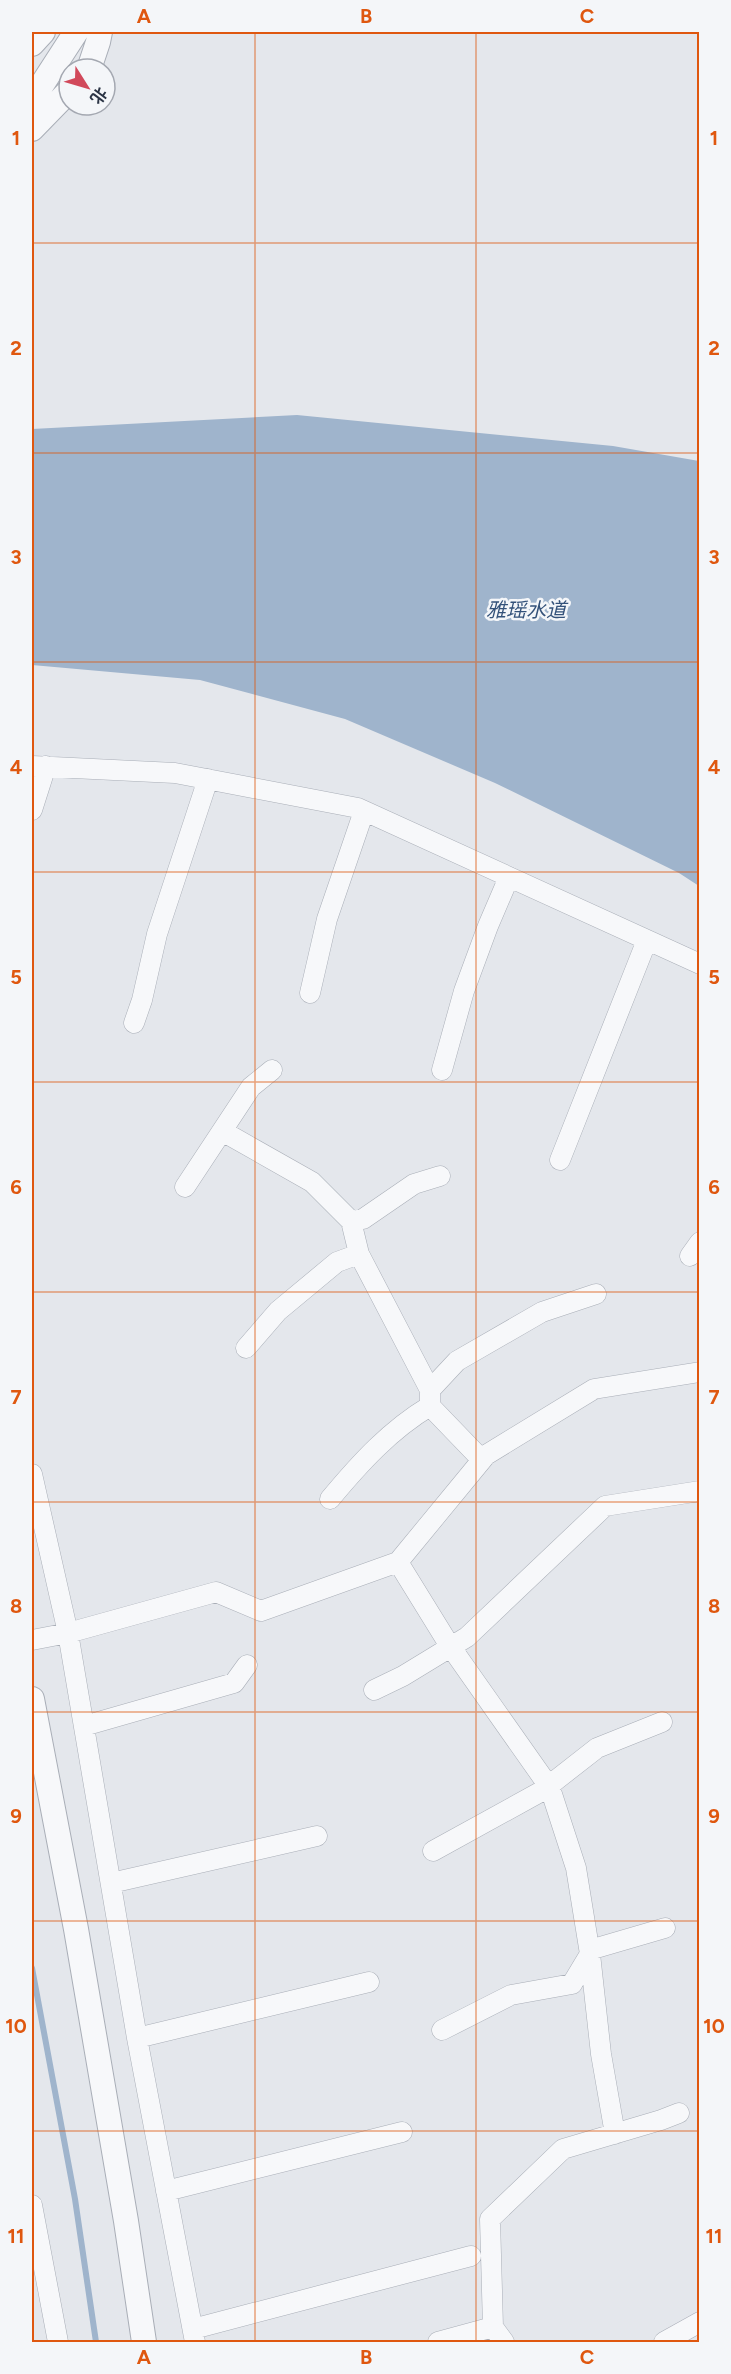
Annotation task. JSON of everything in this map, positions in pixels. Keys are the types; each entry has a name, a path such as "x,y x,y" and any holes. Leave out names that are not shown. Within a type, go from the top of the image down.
{"street":[{"path":"32,44 43,32"},
{"path":"32,100 76,32"},
{"path":"93,57 100,32"},
{"path":"32,129 57,103"},
{"path":"32,810 39,766 175,773 358,808 699,964"},
{"path":"134,1023 142,1000 157,934 208,779"},
{"path":"310,993 327,919 364,811"},
{"path":"442,1070 464,992 509,877"},
{"path":"560,1160 647,940"},
{"path":"185,1187 251,1087 272,1070"},
{"path":"222,1131 312,1182 351,1221 359,1254 430,1398 482,1460"},
{"path":"351,1221 363,1218 414,1184 440,1176"},
{"path":"246,1348 278,1311 337,1262 359,1254"},
{"path":"330,1498 371,1451 430,1398 457,1361 542,1312 596,1294"},
{"path":"32,1640 68,1633 216,1592 261,1611 399,1562 486,1455 594,1389 699,1372"},
{"path":"32,1474 68,1633 137,2037 194,2336 471,2256"},
{"path":"374,1690 403,1676 467,1637 605,1506 699,1491"},
{"path":"399,1562 448,1643 550,1788 576,1868 590,1954 601,2054 615,2134"},
{"path":"84,1726 234,1683 247,1665"},
{"path":"32,1700 76,1929 126,2221 144,2343"},
{"path":"433,1851 542,1791 597,1748 662,1722"},
{"path":"111,1883 317,1836"},
{"path":"442,2030 511,1995 572,1984 593,1949 665,1928"},
{"path":"137,2037 369,1982"},
{"path":"438,2343 499,2335 490,2219 563,2149 679,2113"},
{"path":"166,2191 402,2132"},
{"path":"32,2205 58,2343"},
{"path":"664,2343 699,2322"}],"water":[{"name":"雅瑶水道","path":"297,415 613,446 699,461 699,886 679,873 495,783 345,719 200,680 32,665 32,429"}],"waterway":[{"path":"32,1968 75,2199 96,2342"}]}
